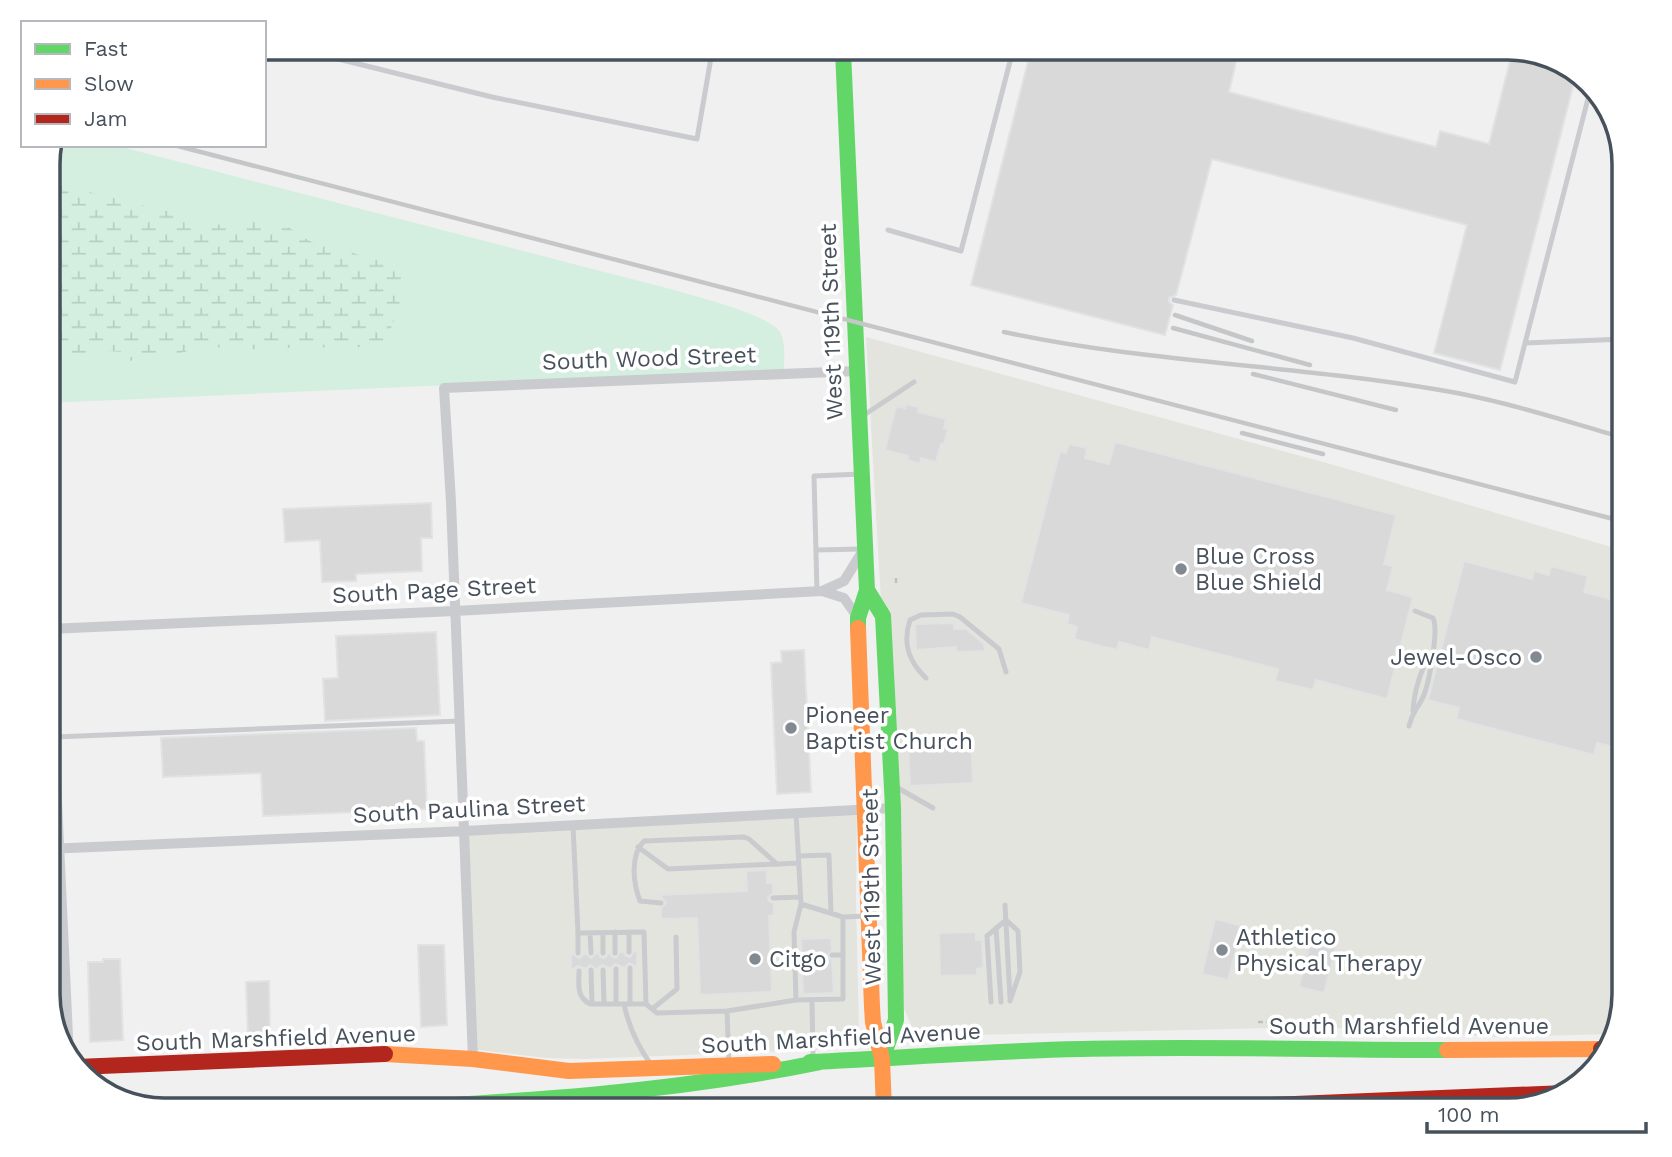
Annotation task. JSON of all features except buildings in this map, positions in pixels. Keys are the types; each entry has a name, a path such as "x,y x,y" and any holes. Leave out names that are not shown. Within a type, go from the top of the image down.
{"main road":[{"name":"West 119th Street","path":"843,60 867,590 858,618 873,1022 882,1059 884,1098"},
{"name":"West 119th Street","path":"867,590 883,616 893,808 896,1020 882,1059"},
{"name":"South Marshfield Avenue","path":"89,1066 392,1054 473,1059 569,1071 1078,1049 1596,1049"},
{"path":"570,1098 605,1096 755,1076 817,1062"},
{"path":"1443,1098 1535,1094"}],"street":[{"name":"South Wood Street","path":"455,611 444,388 856,371"},
{"path":"820,591 844,581 864,549"},
{"name":"South Page Street","path":"60,629 820,591"},
{"path":"820,591 845,597 858,618"},
{"path":"455,611 473,1059"},
{"name":"South Paulina Street","path":"60,848 465,831 893,808"},
{"path":"60,918 68,1034"}],"lane":[{"path":"342,60 492,97 697,139 711,60"},
{"path":"888,230 961,251 1010,60"},
{"path":"1174,300 1353,338 1515,382 1588,97"},
{"path":"1525,343 1612,340"},
{"path":"858,419 915,382"},
{"path":"820,591 814,476 861,474"},
{"path":"816,550 864,549"},
{"path":"1409,726 1420,672 1432,648 1435,623 1427,614 1415,611"},
{"path":"926,678 915,668 909,654 910,620 921,615 953,614 966,621 999,649 1006,672"},
{"path":"60,737 460,721"},
{"path":"892,783 933,808"},
{"path":"796,813 800,901 794,932 799,982 796,1000"},
{"path":"573,825 578,953"},
{"path":"661,903 640,901 636,890 635,858 644,841 744,837 777,864"},
{"path":"638,848 668,869 777,864 829,855 831,913"},
{"path":"773,898 800,901 843,917 869,916"},
{"path":"1005,905 1010,1001 1020,972 1017,931 1006,920"},
{"path":"579,971 579,993 583,1000 592,1004 646,1004 657,1013 727,1011 796,1000 844,999 843,917"},
{"path":"991,1002 987,936 1006,920"},
{"path":"996,928 1001,1002"},
{"path":"615,932 615,953"},
{"path":"629,932 629,952"},
{"path":"578,933 643,932 646,1004"},
{"path":"590,933 591,953"},
{"path":"603,933 603,953"},
{"path":"652,1009 677,989 676,937"},
{"path":"832,955 843,955"},
{"path":"60,958 64,958"},
{"path":"630,968 627,1004 629,1026 653,1069"},
{"path":"616,969 616,1004"},
{"path":"591,970 592,1004"},
{"path":"603,970 604,1004"},
{"path":"833,981 843,980"},
{"path":"812,1000 817,1062"},
{"path":"727,1011 729,1066"}],"path":[{"path":"896,578 896,585"},
{"path":"1258,1021 1267,1022"}],"shaded area":[{"path":"866,337 1334,465 1612,547 1612,1007 1604,1034 1497,1037 1316,1027 935,1036 925,1035 912,1027 904,1009"},
{"path":"857,812 859,1031 850,1046 842,1049 584,1059 545,1058 471,1049 462,830"}],"green space":[{"path":"61,147 122,147 714,302 773,325 782,336 784,370 60,402"},
{"path":"60,185 179,214 200,224 251,221 279,224 310,241 388,265 403,277 403,290 385,343 364,347 234,351 208,345 185,352 130,361 122,352 60,357"}],"railway":[{"path":"182,147 1612,519"},
{"path":"1175,315 1252,341"},
{"path":"1173,328 1310,365"},
{"path":"1004,332 1113,351 1440,390 1510,405 1612,434"},
{"path":"1253,374 1396,410"},
{"path":"1242,433 1323,454"}],"traffic: fast":[{"path":"843,60 867,590 858,618 858,628"},
{"path":"867,590 883,616 893,808 896,1020 882,1059"},
{"path":"810,1062 1081,1049 1447,1050"},
{"path":"550,1098 650,1089 821,1062"}],"traffic: slow":[{"path":"858,628 872,1007 882,1059 884,1098"},
{"path":"1447,1050 1596,1049"},
{"path":"385,1054 473,1059 569,1071 773,1064"}],"traffic: jam":[{"path":"89,1066 385,1054"},
{"path":"1443,1098 1535,1094"}],"place":[{"name":"Blue Cross Blue Shield","path":"1181,569"},
{"name":"Jewel-Osco","path":"1536,657"},
{"name":"Pioneer Baptist Church","path":"791,728"},
{"name":"Athletico Physical Therapy","path":"1222,950"},
{"name":"Citgo","path":"755,959"}]}
